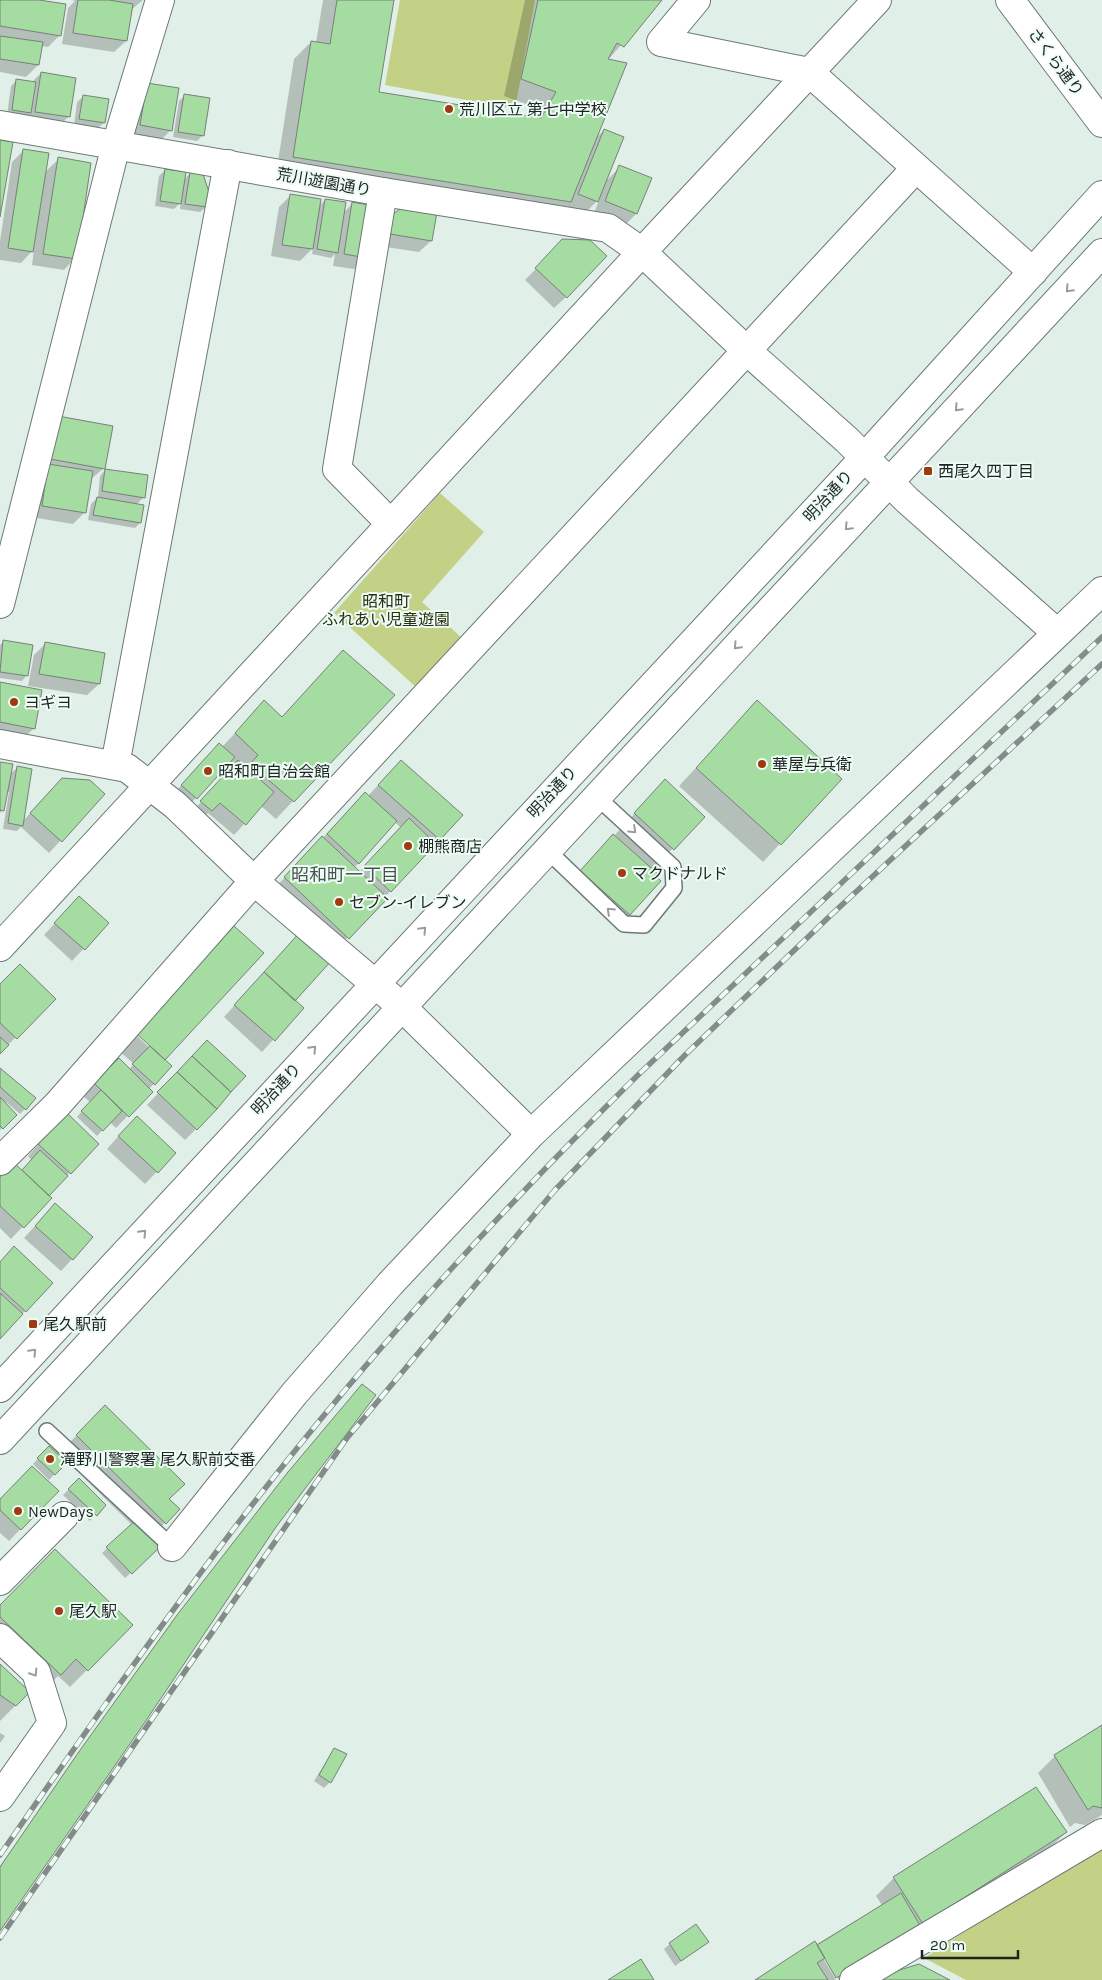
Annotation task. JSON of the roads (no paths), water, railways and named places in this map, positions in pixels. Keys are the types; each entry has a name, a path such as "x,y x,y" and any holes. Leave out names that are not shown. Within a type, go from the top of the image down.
{"street":[{"path":"0,604 116,144 160,0"},
{"path":"696,0 662,42 809,72 1033,272"},
{"path":"0,947 877,0"},
{"name":"さくら通り","path":"1010,0 1102,123"},
{"name":"荒川遊園通り","path":"0,125 383,192 608,228 642,252 864,457 907,500 1057,633"},
{"path":"116,765 228,164"},
{"path":"0,1161 57,1105 254,881 916,168"},
{"path":"383,192 337,469 391,524"},
{"name":"明治通り","path":"0,1388 864,457 1102,195"},
{"path":"0,1440 1102,253"},
{"path":"172,1547 300,1387 390,1284 530,1134 1102,591"},
{"path":"0,744 127,768 175,805 254,881 375,982 530,1134"},
{"path":"1,1578 64,1516"},
{"path":"0,1638 36,1672 52,1723 0,1797"},
{"path":"854,1980 1102,1833"}],"lane":[{"path":"548,850 624,924 644,925 674,888 673,867 597,797"},
{"path":"47,1431 172,1547"}],"railway":[{"path":"0,1855 155,1635 219,1548 297,1448 438,1284 536,1178 638,1075 1102,637"},
{"path":"0,1938 347,1438 555,1190 685,1055 831,915 1102,664"}],"place":[{"name":"荒川区立 第七中学校","path":"449,109"},
{"name":"西尾久四丁目","path":"928,471"},
{"name":"ヨギヨ","path":"14,702"},
{"name":"華屋与兵衛","path":"762,764"},
{"name":"昭和町自治会館","path":"208,771"},
{"name":"棚熊商店","path":"408,846"},
{"name":"マクドナルド","path":"622,873"},
{"name":"セブン-イレブン","path":"339,902"},
{"name":"尾久駅前","path":"33,1324"},
{"name":"滝野川警察署 尾久駅前交番","path":"50,1459"},
{"name":"NewDays","path":"18,1511"},
{"name":"尾久駅","path":"59,1611"}],"district":[{"name":"昭和町一丁目","path":"345,875"}],"park label":[{"name":"昭和町 ふれあい児童遊園","path":"386,610"}]}
